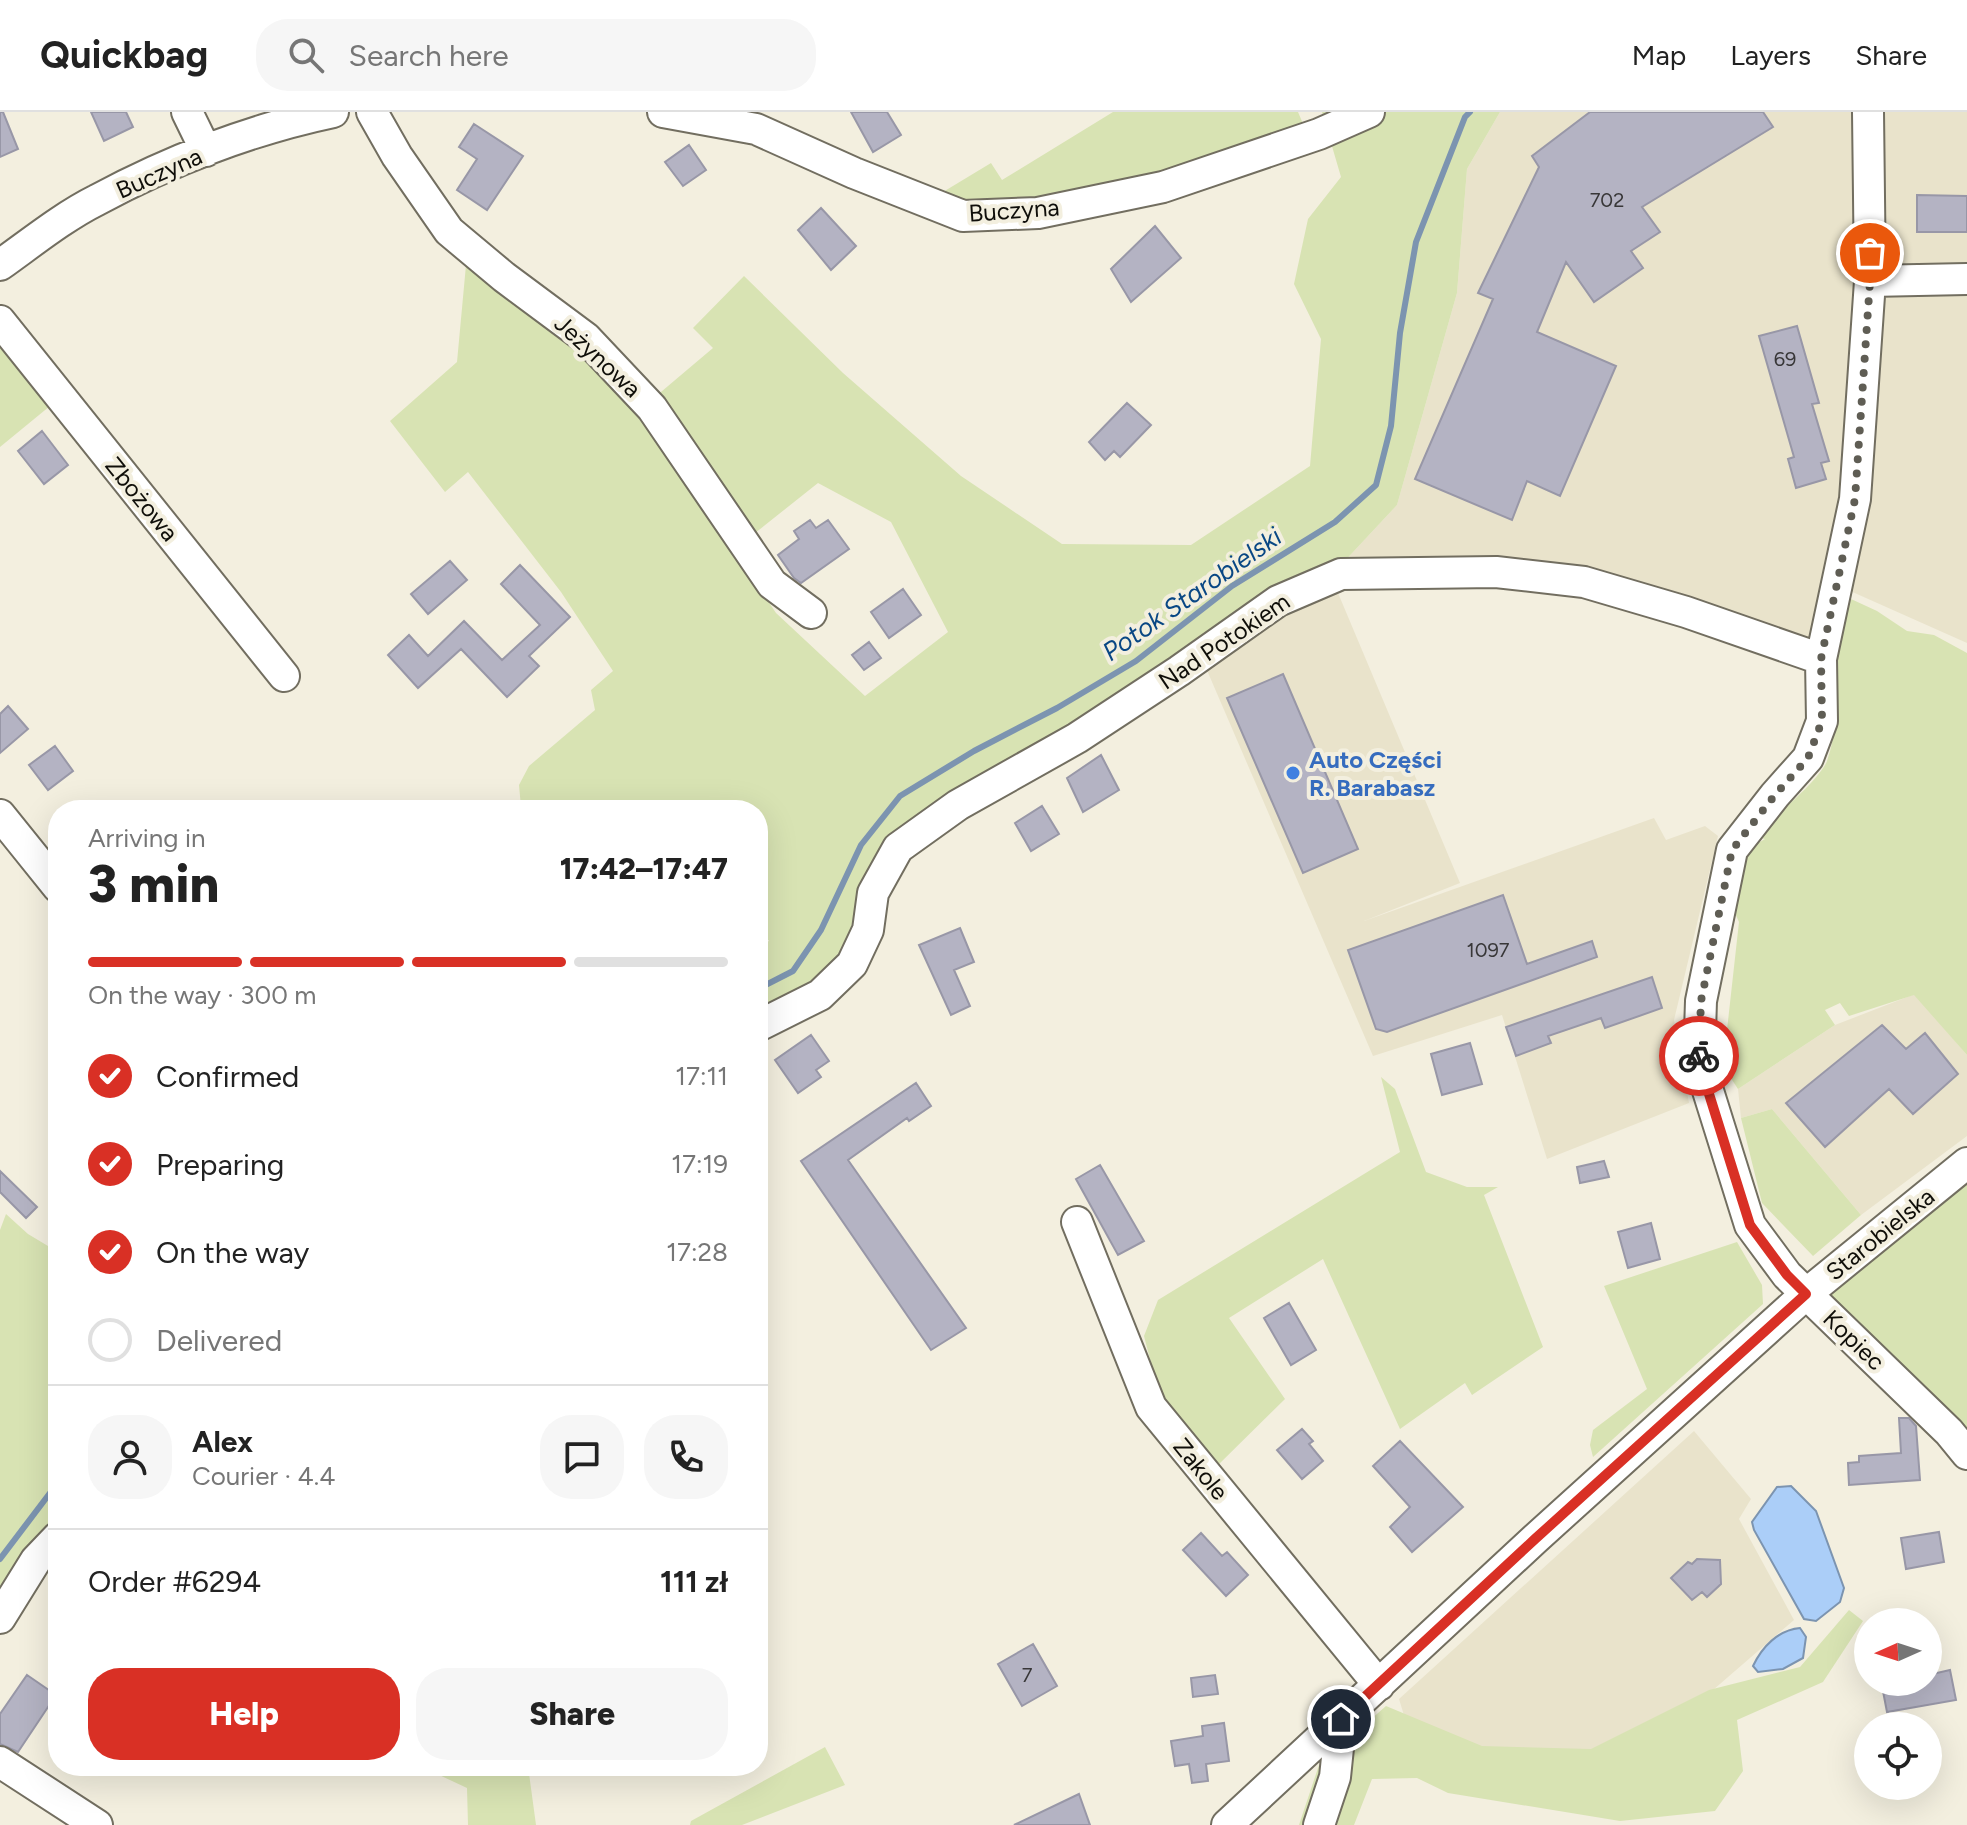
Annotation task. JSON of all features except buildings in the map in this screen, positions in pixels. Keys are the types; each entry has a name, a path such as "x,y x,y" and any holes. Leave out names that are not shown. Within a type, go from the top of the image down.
{"street":[{"path":"187,112 206,151"},
{"name":"Buczyna","path":"0,265 95,200 206,151 296,120 333,112"},
{"name":"Jeżynowa","path":"372,112 397,156 449,231 586,338 652,408 772,584 811,613"},
{"name":"Buczyna","path":"663,112 752,121 854,173 963,216 1038,213 1163,187 1314,123 1369,112"},
{"path":"752,121 784,112"},
{"name":"Kopiec","path":"1868,112 1870,281 1855,499 1821,659 1822,721 1808,758 1732,850 1701,1001 1699,1062 1750,1225 1787,1275 1949,1432 1967,1454"},
{"path":"1870,281 1967,279"},
{"name":"Zbożowa","path":"0,321 284,676"},
{"name":"Nad Potokiem","path":"768,1021 820,995 852,964 868,930 873,893 898,848 958,805 1090,729 1278,601 1341,574 1496,572 1584,582 1686,612 1821,659"},
{"path":"0,815 48,875"},
{"name":"Starobielska","path":"1227,1825 1806,1294 1967,1163"},
{"name":"Zakole","path":"1077,1222 1151,1407 1379,1685"},
{"path":"0,1618 36,1560 48,1547"},
{"path":"1319,1825 1335,1777 1341,1719"},
{"path":"0,1762 97,1825"}],"shaded area":[{"path":"1500,112 1855,112 1854,277 1841,497 1813,642 1583,568 1341,565 1397,505 1457,293 1467,169"},
{"path":"1877,112 1967,112 1967,643 1848,590 1870,504 1881,263"},
{"path":"1338,593 1460,883 1364,921 1654,818 1666,840 1705,826 1718,836 1674,1020 1689,1103 1547,1159 1502,1015 1373,1056 1206,668 1272,617"},
{"path":"1915,994 1967,1055 1967,1136 1861,1215 1772,1109 1741,1118 1738,1089 1835,1025"},
{"path":"1694,1431 1751,1499 1739,1519 1794,1620 1698,1703 1599,1752 1473,1750 1407,1725 1399,1699"}],"green space":[{"path":"1113,112 1298,112 1304,126 1164,175 1082,191 1003,202 966,202 943,192 991,163 1002,180"},
{"path":"1322,112 1500,112 1467,169 1457,293 1397,505 1341,565 1311,570 1271,591 861,887 846,949 815,986 768,1009 768,800 520,800 519,785 529,766 595,710 591,690 613,671 561,592 468,472 445,492 390,421 457,362 466,265 579,352 659,438 776,613 865,696 948,632 891,522 818,483 750,537 655,397 713,348 693,328 744,276 843,373 961,476 1062,544 1191,545 1310,466 1321,339 1294,284 1308,219 1341,177"},
{"path":"0,343 50,406 0,447"},
{"path":"1851,599 1877,611 1907,631 1934,635 1967,653 1967,1055 1914,995 1849,1016 1840,1003 1825,1010 1835,1025 1738,1089 1723,1066 1739,922 1730,902 1738,869 1751,847 1765,839 1755,836 1757,833 1805,790 1827,761 1835,722 1839,641"},
{"path":"1381,1077 1395,1089 1426,1172 1467,1187 1498,1187 1484,1195 1543,1347 1472,1395 1465,1383 1400,1429 1323,1259 1229,1318 1285,1399 1215,1468 1160,1398 1144,1336 1158,1300 1400,1152"},
{"path":"1772,1109 1861,1215 1813,1256 1762,1203 1741,1118"},
{"path":"1967,1181 1967,1454 1831,1304 1831,1292"},
{"path":"6,1214 28,1234 48,1246 48,1531 27,1555 0,1598 0,1230"},
{"path":"1737,1242 1762,1285 1763,1304 1593,1457 1590,1445 1593,1430 1647,1389 1604,1286"},
{"path":"1849,1610 1854,1614 1854,1635 1823,1682 1737,1720 1743,1771 1715,1811 1620,1821 1448,1793 1417,1778 1372,1779 1354,1825 1299,1825 1319,1765 1386,1706 1482,1746 1591,1749 1709,1690 1800,1667"},
{"path":"825,1747 845,1785 742,1825 690,1825 691,1821"},
{"path":"441,1776 529,1776 536,1825 468,1825 467,1788"}],"water":[{"path":"1791,1486 1816,1511 1844,1588 1840,1602 1816,1621 1804,1619 1752,1522 1777,1487"},
{"path":"1800,1628 1806,1637 1803,1658 1783,1669 1758,1672 1753,1666 1766,1646 1785,1632"}],"waterway":[{"name":"Potok Starobielski","path":"768,984 793,971 821,930 861,845 900,796 1136,661 1232,586 1335,522 1376,485 1391,426 1400,333 1416,242 1465,117 1470,112"},
{"name":"Potok Starobielski","path":"0,1559 48,1496"}],"way so far":[{"path":"1699,1056 1701,1001 1732,850 1808,758 1822,721 1821,659 1855,499 1870,253"}],"place":[{"name":"Auto Części R. Barabasz","path":"1293,773"}],"route":[{"path":"1341,1719 1806,1294 1787,1275 1750,1225 1699,1056"}]}
